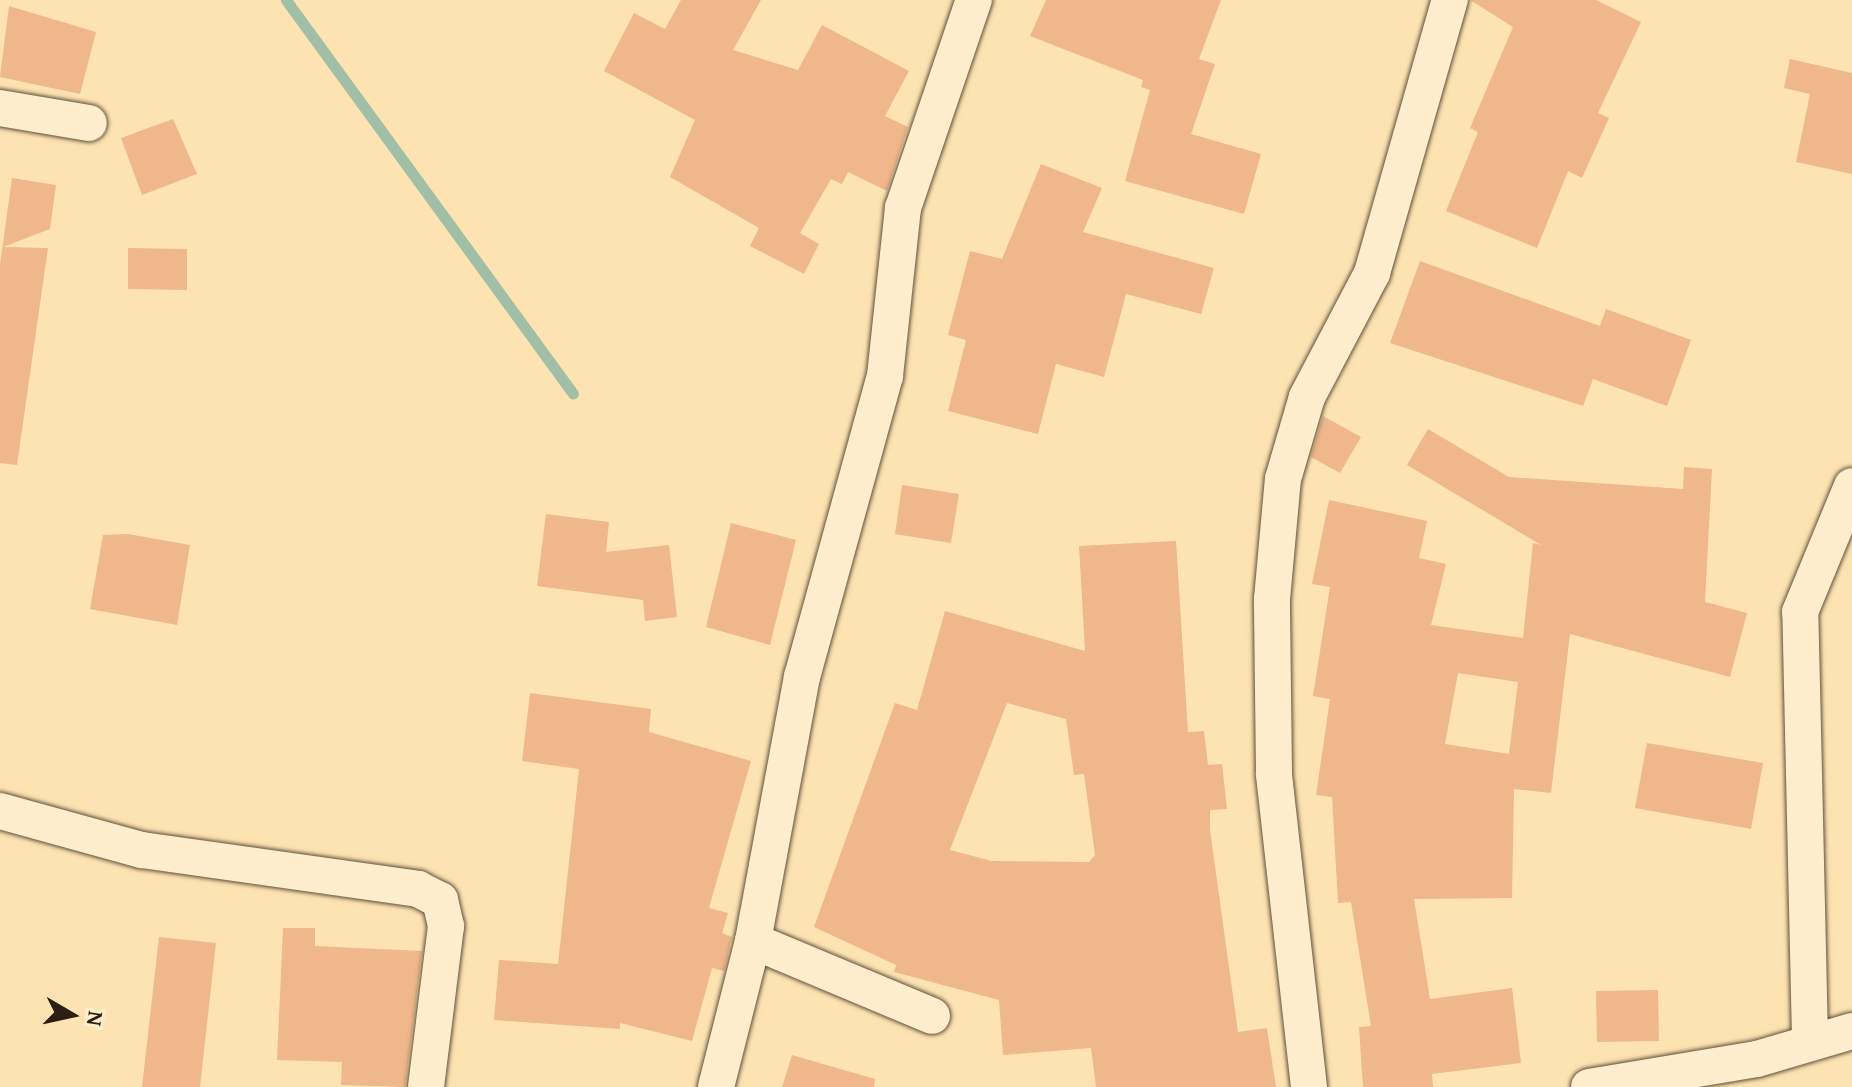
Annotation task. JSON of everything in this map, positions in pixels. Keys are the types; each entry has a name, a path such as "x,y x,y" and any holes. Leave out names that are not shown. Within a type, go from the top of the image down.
{"street":[{"path":"716,1087 753,941 802,677 885,376 903,208 974,0"},
{"path":"1309,1087 1274,773 1272,599 1283,479 1307,397 1372,273 1450,0"},
{"path":"0,108 89,123"},
{"path":"1810,1039 1800,612 1852,486"},
{"path":"0,811 142,850 418,889 440,900 446,926 426,1087"},
{"path":"753,941 932,1016"},
{"path":"1589,1087 1757,1059 1810,1039 1852,1031"}],"building":[{"path":"681,0 761,0 733,50 798,70 822,25 909,71 885,116 908,127 887,191 848,172 842,184 831,179 800,233 819,244 804,274 750,246 759,228 670,177 695,120 604,71 634,13 665,29"},
{"path":"1046,0 1221,0 1199,59 1215,64 1191,134 1261,154 1244,214 1125,181 1150,90 1141,87 1143,80 1030,36"},
{"path":"1470,0 1596,0 1641,22 1598,113 1609,118 1582,178 1568,171 1537,248 1446,211 1478,132 1470,128 1513,27"},
{"path":"9,6 96,32 80,94 0,77"},
{"path":"1790,59 1852,73 1852,174 1796,162 1810,94 1784,88"},
{"path":"173,119 197,174 142,195 121,138"},
{"path":"1041,164 1102,188 1083,232 1214,268 1201,314 1126,294 1104,377 1056,364 1038,434 948,411 966,340 948,335 970,251 1002,259"},
{"path":"12,178 56,185 50,229 3,247 48,248 17,465 0,463 0,265"},
{"path":"128,248 187,249 187,290 128,289"},
{"path":"1420,261 1600,326 1606,309 1691,340 1667,406 1593,379 1583,406 1390,343"},
{"path":"1323,416 1361,437 1340,473 1311,457"},
{"path":"1428,429 1509,477 1683,489 1684,467 1712,469 1705,602 1747,613 1730,677 1570,634 1551,793 1514,789 1512,898 1414,899 1430,999 1512,988 1521,1063 1432,1074 1433,1087 1363,1087 1359,1027 1371,1026 1351,902 1338,903 1332,797 1316,795 1330,699 1313,696 1330,587 1312,584 1329,500 1427,521 1419,558 1446,564 1431,625 1523,638 1533,543 1541,545 1407,465","holes":["1458,673 1518,682 1509,754 1445,744"]},
{"path":"902,485 959,494 951,543 895,534"},
{"path":"546,514 609,522 606,552 669,545 677,617 645,621 643,600 537,586"},
{"path":"731,523 796,540 770,645 706,627"},
{"path":"128,534 190,545 177,625 90,609 103,535"},
{"path":"1176,541 1188,732 1204,731 1208,765 1222,764 1227,809 1210,810 1210,830 1238,1032 1267,1028 1276,1087 1096,1087 1091,1048 1003,1055 999,1000 894,972 896,965 814,927 895,703 917,710 945,611 1085,651 1079,546","holes":["1007,703 1066,719 1074,775 1084,774 1095,855 1089,862 992,861 950,850"]},
{"path":"530,693 651,709 649,732 751,761 709,908 728,913 722,933 732,937 724,971 712,968 692,1041 620,1023 620,1029 494,1020 499,960 558,964 579,769 522,761"},
{"path":"1647,743 1763,763 1751,829 1635,808"},
{"path":"283,928 315,928 315,946 422,951 405,1087 341,1085 342,1062 277,1060"},
{"path":"159,937 216,943 200,1087 142,1087"},
{"path":"1658,990 1659,1041 1597,1042 1596,991"},
{"path":"792,1055 875,1079 874,1087 782,1087"}],"waterway":[{"path":"286,0 573,394"}]}
